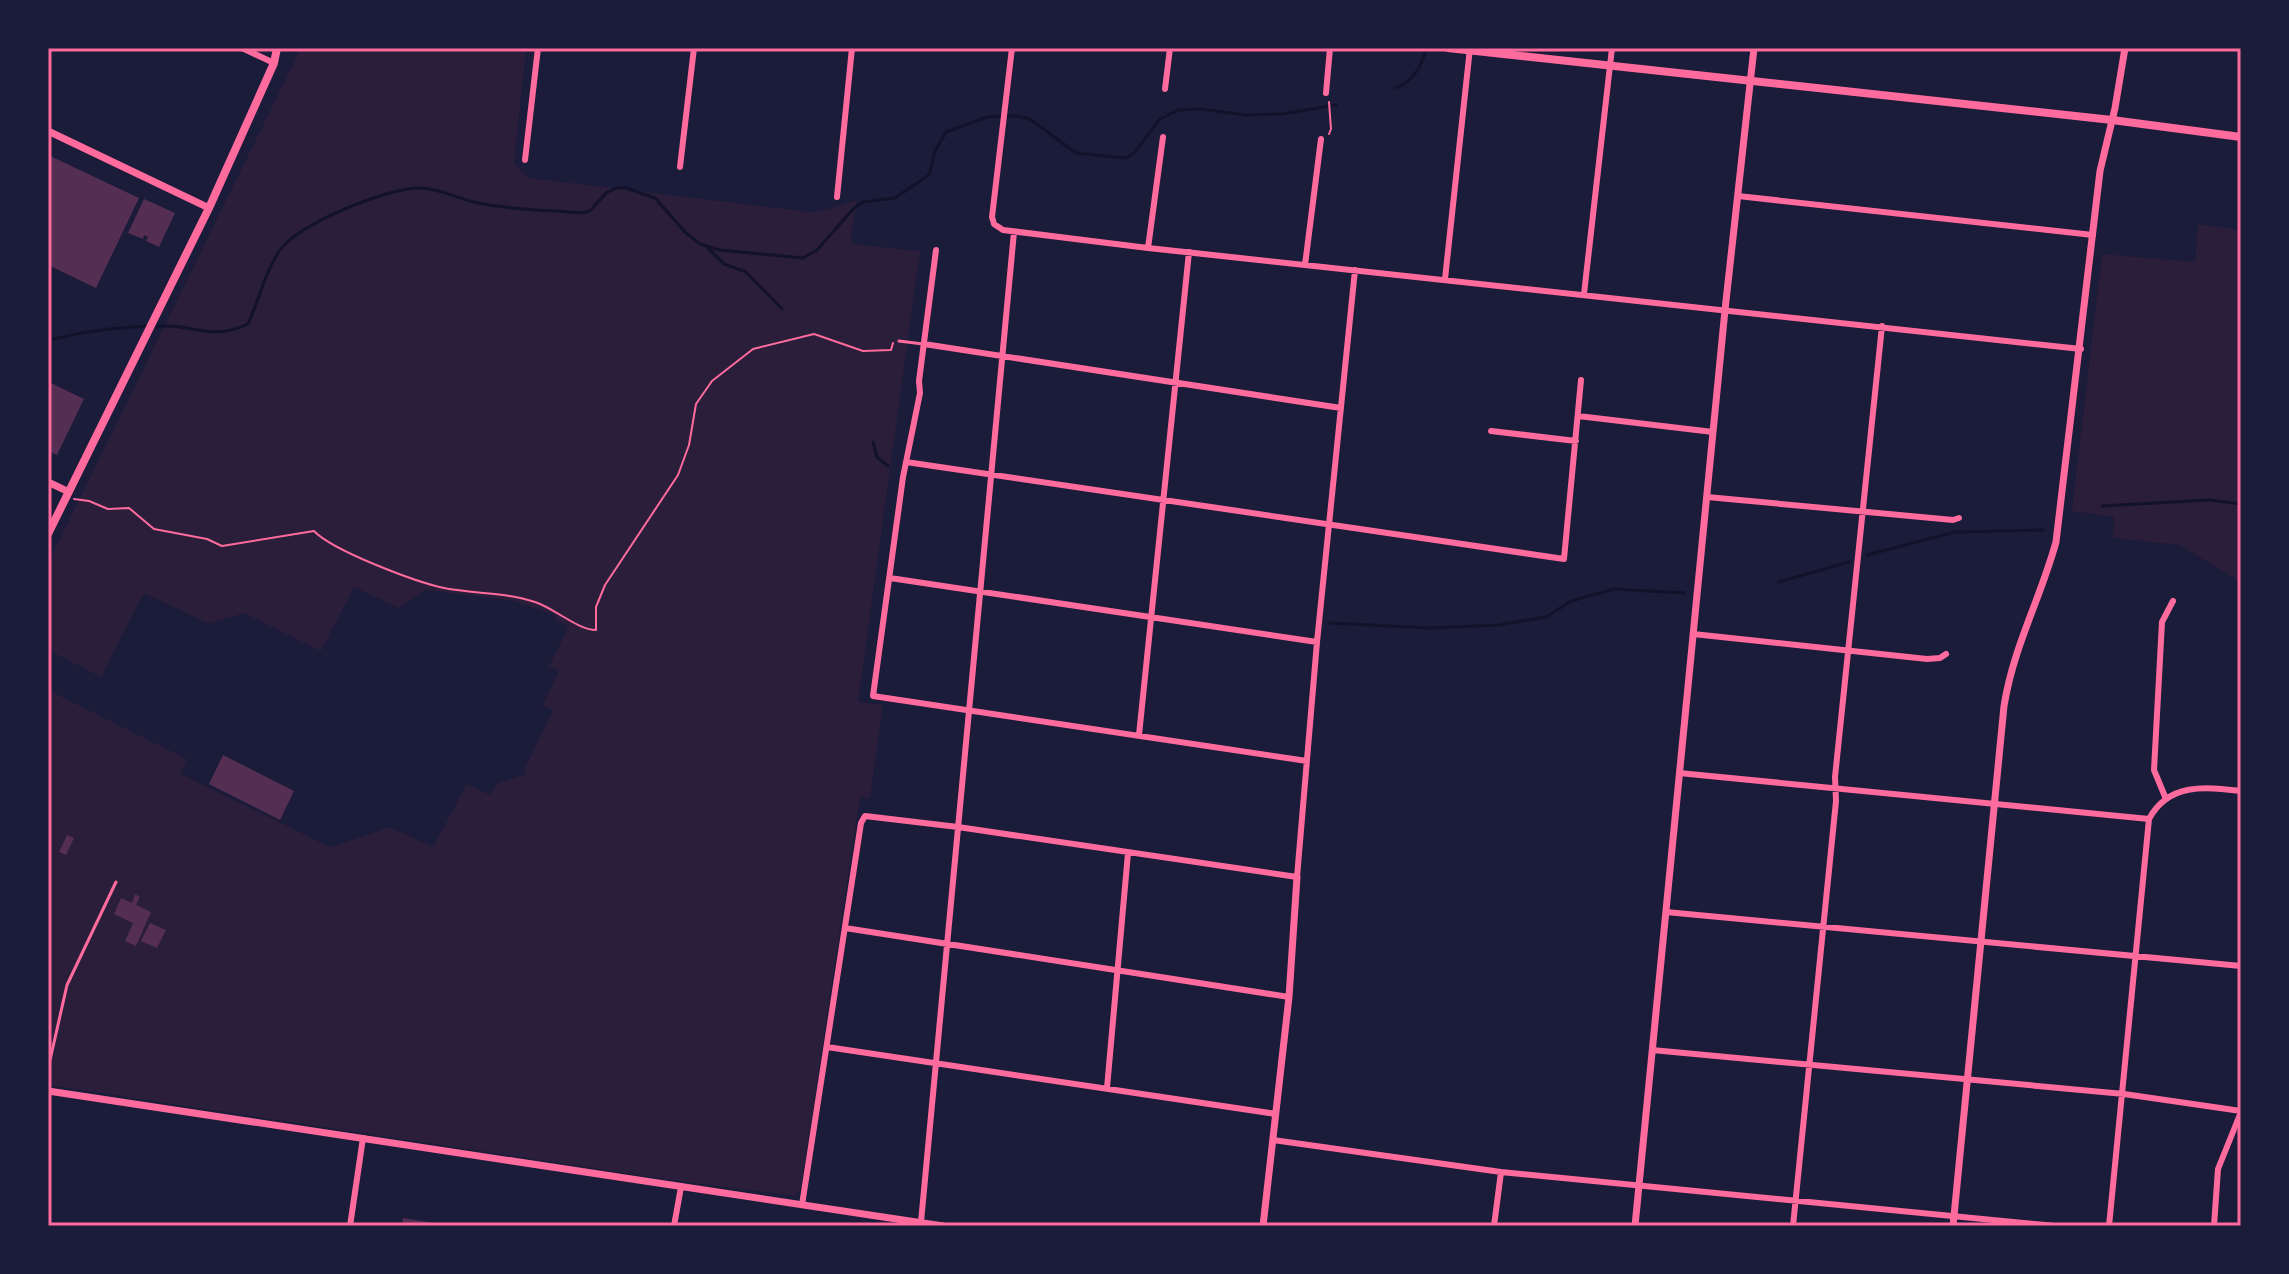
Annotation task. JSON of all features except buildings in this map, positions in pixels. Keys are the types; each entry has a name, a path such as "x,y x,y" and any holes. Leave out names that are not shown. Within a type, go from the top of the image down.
{"main road":[{"path":"48,534 209,208 274,63 277,48"},
{"path":"274,63 286,48"},
{"path":"1448,48 2112,120 2241,137"}],"street":[{"path":"242,48 274,63"},
{"path":"525,160 538,48"},
{"path":"680,167 694,48"},
{"path":"837,197 852,48"},
{"path":"1012,48 993,209 994,224 998,228 1148,248 2081,349"},
{"path":"1165,89 1170,48"},
{"path":"1327,97 1330,48"},
{"path":"1584,294 1612,48"},
{"path":"1635,1226 1725,310 1754,48"},
{"path":"1953,1222 2008,679 2056,542 2100,171 2125,48"},
{"path":"1445,279 1470,49"},
{"path":"48,131 209,208"},
{"path":"1148,248 1163,137"},
{"path":"1305,265 1321,139"},
{"path":"1738,196 2093,235"},
{"path":"921,1222 1014,232"},
{"path":"936,250 920,393 906,462 873,696 1307,761"},
{"path":"1139,735 1189,252"},
{"path":"1263,1226 1289,997 1317,642 1355,270"},
{"path":"1793,1226 1882,326"},
{"path":"924,344 1341,408"},
{"path":"906,462 1564,559 1581,380"},
{"path":"1578,416 1713,432"},
{"path":"1491,431 1576,441"},
{"path":"48,482 69,492"},
{"path":"1707,497 1864,513 1959,518"},
{"path":"890,578 1317,642"},
{"path":"2166,799 2154,770 2162,622 2173,601"},
{"path":"1693,634 1927,659 1946,654"},
{"path":"1679,773 2149,819"},
{"path":"2109,1226 2149,819 2166,799 2180,790 2201,787 2241,791"},
{"path":"802,1205 861,823 865,816 1297,877"},
{"path":"1107,1088 1120,971 1128,853"},
{"path":"1666,912 2241,966"},
{"path":"845,928 1289,997"},
{"path":"827,1047 1276,1114"},
{"path":"1652,1050 2124,1094 2241,1111 2218,1169 2214,1226"},
{"path":"48,1091 943,1226"},
{"path":"350,1226 363,1138"},
{"path":"1273,1140 1501,1172 1796,1201 1953,1222 2055,1226"},
{"path":"1494,1226 1501,1172"},
{"path":"674,1226 681,1187"}],"lane":[{"path":"899,341 924,344"},
{"path":"48,1069 67,985 116,882"}],"path":[{"path":"1321,139 1331,129 1327,97"},
{"path":"69,492 76,501 89,501 108,509 129,508 154,529 207,539 222,546 314,531 352,554 427,583 529,600 549,607 590,630 596,630 596,607 605,585 678,475 689,445 696,404 712,381 753,349 814,334 870,352 891,350 893,340 899,341"}],"shaded area":[{"path":"301,48 526,48 514,164 529,178 810,212 857,200 851,239 853,244 920,251 858,702 883,705 870,798 860,797 801,1188 795,1196 657,1178 48,1085 48,690 187,759 181,774 330,847 390,827 433,847 467,784 490,795 496,784 525,774 525,768 553,710 542,706 559,671 549,666 569,626 557,621 554,615 514,601 425,590 399,608 354,587 321,651 244,613 209,624 144,593 101,677 48,650 48,563"},
{"path":"2198,224 2241,230 2241,582 2180,545 2113,538 2114,517 2072,511 2102,254 2195,262"}],"waterway":[{"path":"1397,88 1416,72 1426,48"},
{"path":"48,340 118,328 174,326 214,332 248,324 270,267 290,240 344,209 405,190 434,190 503,207 582,213 590,211 606,193 616,188 626,188 655,198 700,244 720,250 803,258 817,250 863,202 895,198 929,175 935,151 946,132 987,117 1030,119 1076,153 1126,158 1134,153 1160,119 1178,110 1282,114 1336,105"},
{"path":"707,247 724,264 746,272 782,309"},
{"path":"873,442 877,457 888,466"},
{"path":"2102,506 2209,500 2241,504"},
{"path":"1867,555 1955,532 2043,530"},
{"path":"1778,582 1849,562"},
{"path":"1330,623 1430,628 1498,625 1546,617 1571,601 1614,589 1684,593"}]}
